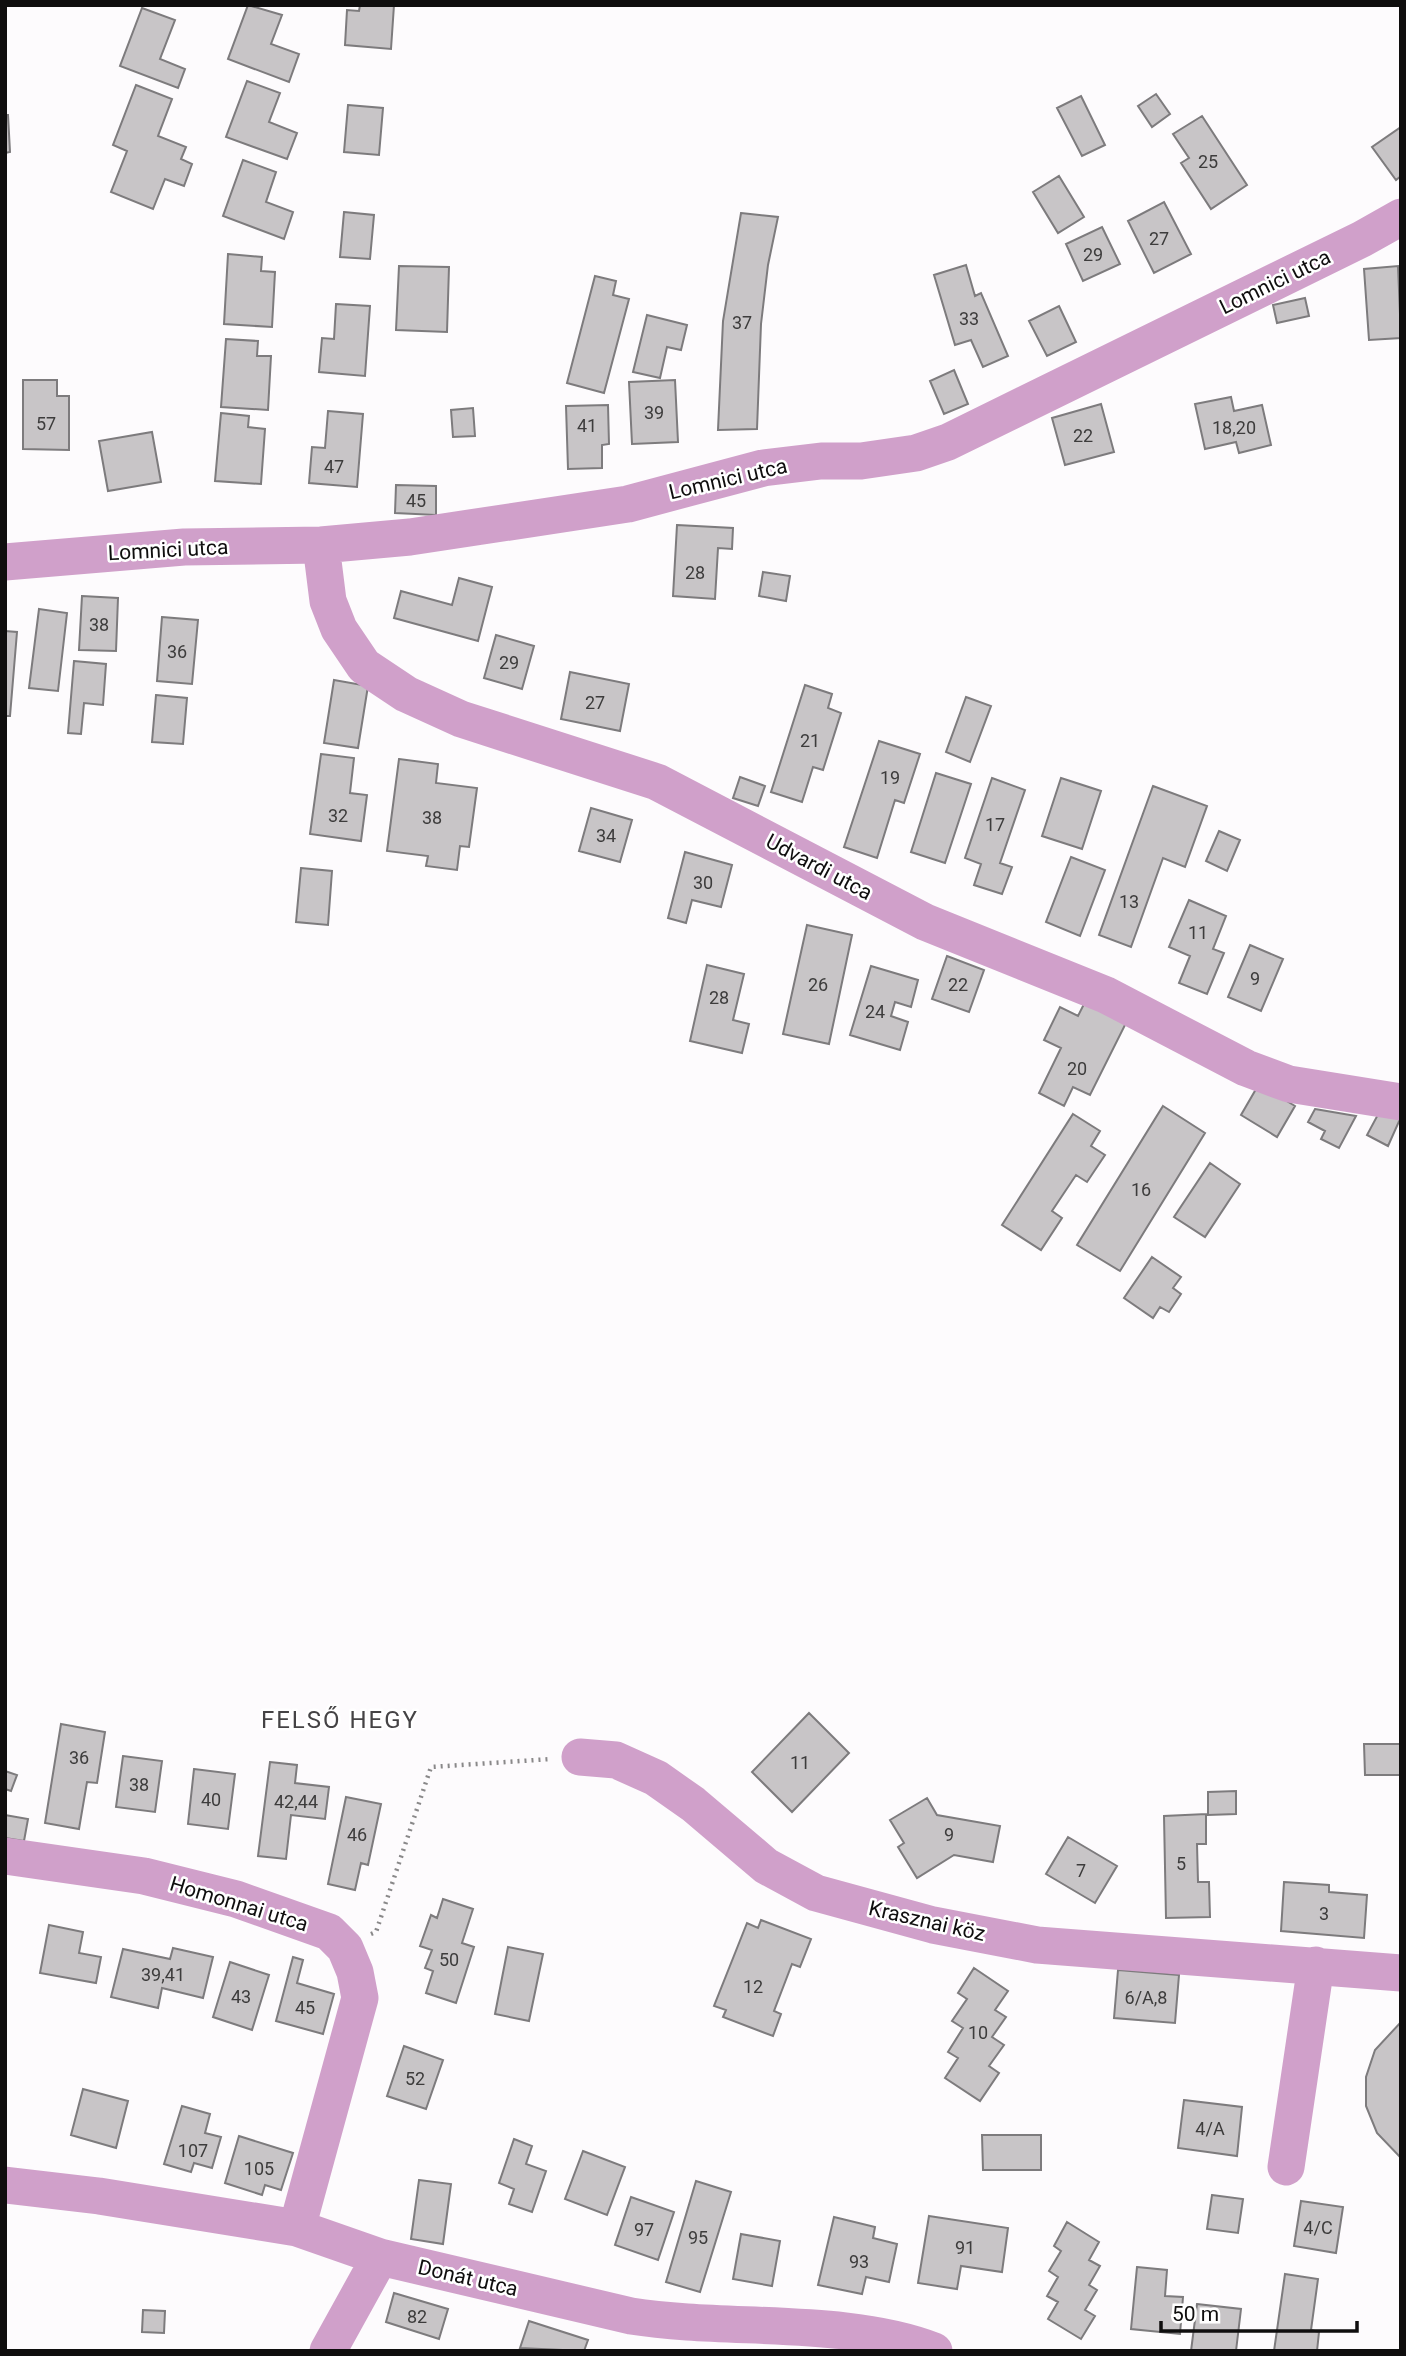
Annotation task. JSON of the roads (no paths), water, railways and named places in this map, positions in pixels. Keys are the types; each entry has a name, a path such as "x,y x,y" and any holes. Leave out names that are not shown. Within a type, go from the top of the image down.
{"street":[{"name":"Lomnici utca","path":"5,562 184,547 321,545 410,537 628,504 763,468 821,461 861,461 916,453 948,442 1362,239 1401,216"},
{"name":"Udvardi utca","path":"321,545 328,601 339,629 364,666 406,694 461,719 657,782 855,888 925,922 1106,995 1246,1068 1289,1084 1401,1102"},
{"name":"Krasznai köz","path":"580,1757 616,1760 656,1778 693,1804 766,1866 816,1893 933,1925 1037,1945 1401,1973"},
{"name":"Homonnai utca","path":"5,1856 144,1876 236,1899 329,1932 345,1948 355,1972 360,1998 298,2228"},
{"path":"1286,2167 1316,1965"},
{"name":"Donát utca","path":"5,2185 100,2196 298,2228 380,2257 631,2316 672,2322 840,2332 881,2337 934,2351"},
{"path":"328,2351 380,2257"}],"district":[{"name":"FELSŐ HEGY","path":"340,1720"}]}
